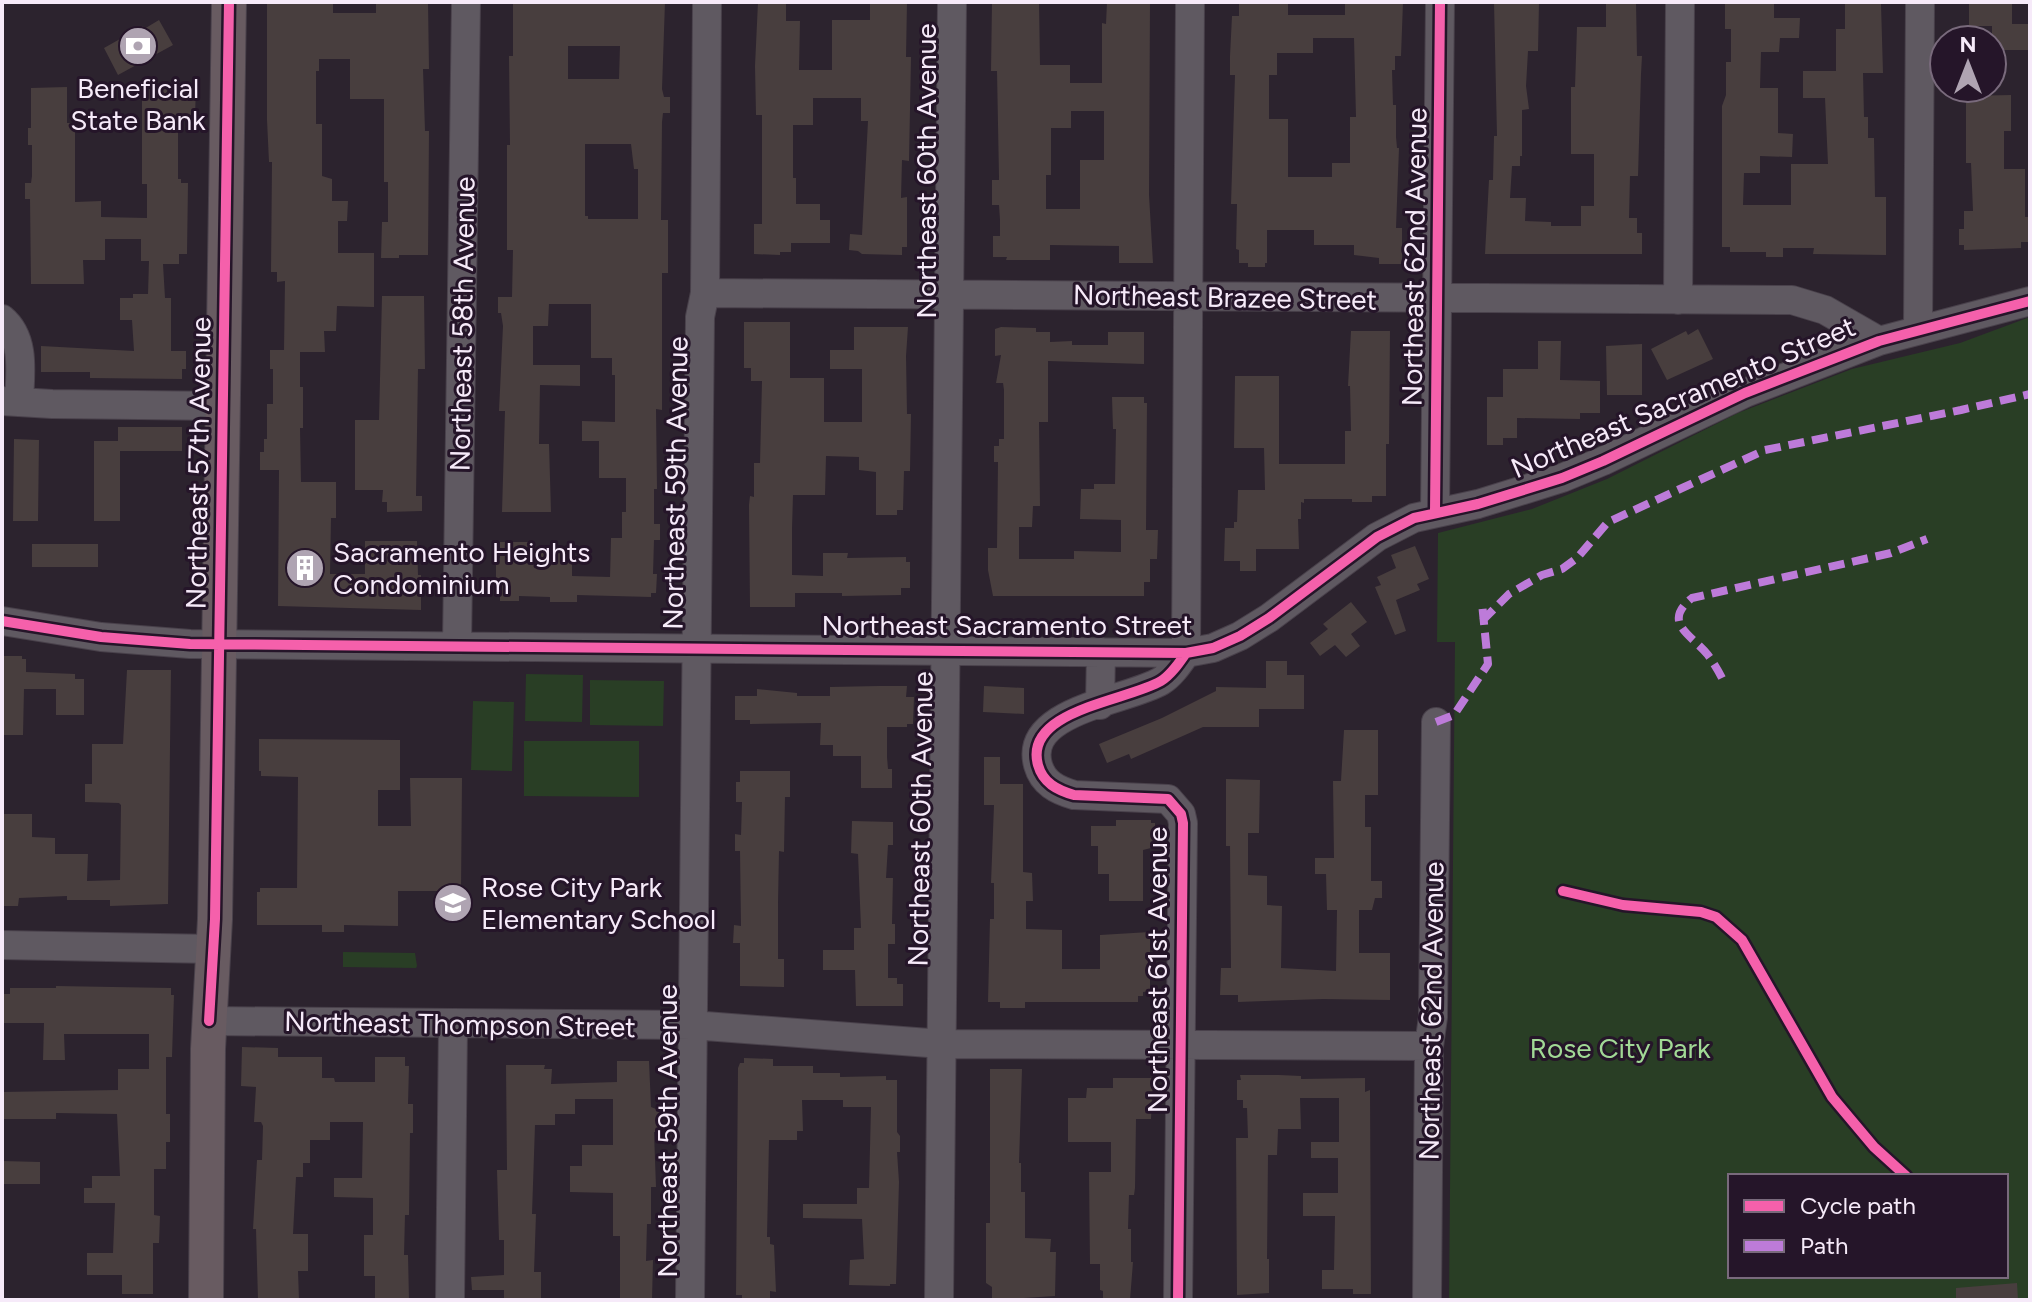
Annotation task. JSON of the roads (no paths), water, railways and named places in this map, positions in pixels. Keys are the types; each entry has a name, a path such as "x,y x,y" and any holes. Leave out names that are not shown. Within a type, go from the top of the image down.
{"main road":[{"name":"Northeast 57th Avenue","path":"206,1300 229,2"}],"street":[{"name":"Northeast 58th Avenue","path":"457,646 466,2"},
{"name":"Northeast 59th Avenue","path":"690,1300 700,317 705,293 707,2"},
{"name":"Northeast 60th Avenue","path":"939,1300 952,2"},
{"path":"1186,653 1190,2"},
{"name":"Northeast 62nd Avenue","path":"1435,512 1440,2"},
{"path":"1678,300 1680,2"},
{"path":"1918,330 1920,2"},
{"name":"Northeast Brazee Street","path":"705,293 1792,300 1825,310 1879,341"},
{"name":"Northeast Sacramento Street","path":"2,621 121,639 219,644 1186,653 1213,648 1240,636 1377,537 1414,518 1478,504 1562,478 1745,393 1879,341 2030,301"},
{"path":"2,319 14,333 18,344 10,401 223,406"},
{"path":"1100,705 1101,652"},
{"name":"Northeast 61st Avenue","path":"1178,1300 1182,1045 1181,814 1168,799 1074,795 1053,788 1044,779 1036,752 1046,728 1062,717 1162,680 1186,653"},
{"name":"Northeast 62nd Avenue","path":"1427,1300 1436,722"},
{"path":"2,945 213,949"},
{"name":"Northeast Thompson Street","path":"209,1021 692,1025 942,1044 1429,1046"},
{"path":"450,1300 453,1025"}],"place":[{"name":"Beneficial State Bank","path":"138,46"},
{"name":"Sacramento Heights Condominium","path":"305,568"},
{"name":"Rose City Park Elementary School","path":"453,903"}],"park label":[{"name":"Rose City Park","path":"1620,1048"}]}
